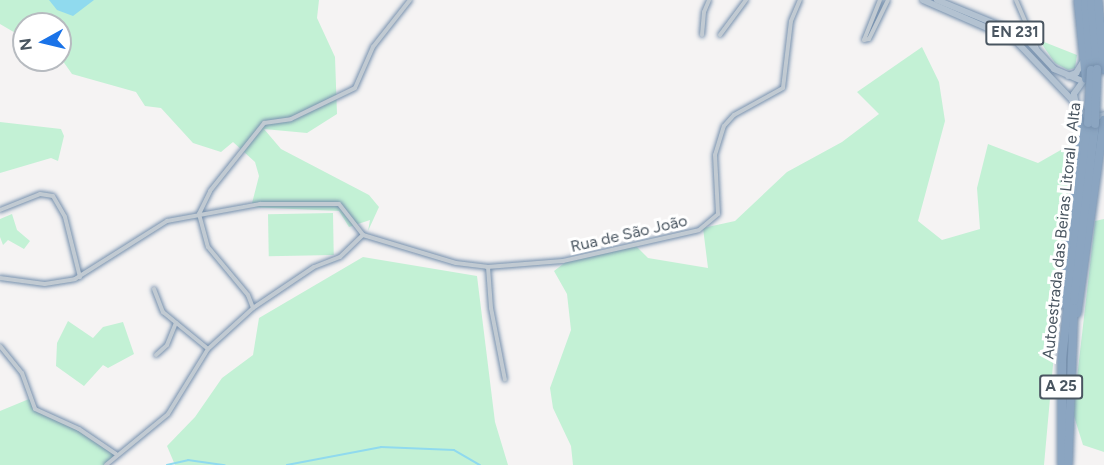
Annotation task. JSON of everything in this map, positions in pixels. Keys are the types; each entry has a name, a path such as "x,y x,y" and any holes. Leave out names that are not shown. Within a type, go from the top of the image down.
{"highway":[{"path":"1078,0 1084,80"},
{"name":"Autoestrada das Beiras Litoral e Alta","path":"1085,0 1097,70"},
{"name":"Autoestrada das Beiras Litoral e Alta","path":"1068,465 1072,326 1097,70 1091,0"},
{"path":"1097,70 1098,0"},
{"path":"1066,320 1064,283 1081,138 1079,112"},
{"path":"1072,326 1085,269 1104,120"},
{"name":"Autoestrada das Beiras Litoral e Alta","path":"1062,465 1066,320 1092,123"}],"main road":[{"name":"EN 231","path":"923,0 1015,40 1074,102 1079,112"},
{"name":"EN 231","path":"937,0 1021,36 1054,69 1068,76 1084,80 1104,80"},
{"path":"1068,76 1076,73 1084,58"},
{"path":"1074,102 1075,90 1084,80"},
{"path":"1079,112 1090,118 1104,115"}],"street":[{"path":"253,308 248,295 208,248 198,214 210,190 264,123 291,119 331,103 355,88 373,47 410,0"},
{"path":"702,35 704,12 709,0"},
{"path":"720,34 746,0"},
{"name":"Rua de São João","path":"363,235 456,263 488,267 564,261 709,225 719,208 716,155 724,126 734,115 783,88 791,21 800,0"},
{"path":"880,0 864,40 869,39 888,0"},
{"path":"1016,0 1028,22 1038,51"},
{"path":"1021,36 1029,30 1028,22"},
{"path":"0,210 40,194 53,196 65,217 80,277"},
{"path":"0,278 45,284 80,277 155,226 198,214 257,205 339,204 363,235 340,256 314,267 253,308 208,349 168,414 116,454 106,465"},
{"path":"488,267 491,308 505,380"},
{"path":"153,289 163,312 208,349"},
{"path":"156,355 167,345 176,323"},
{"path":"0,346 22,373 35,409 79,429 116,454"}],"green space":[{"path":"0,0 319,0 317,18 335,57 337,114 307,133 264,129 281,149 369,195 379,207 368,231 370,220 349,227 339,211 251,207 259,176 255,162 233,142 221,152 193,143 161,108 145,106 136,92 72,74 72,12 12,12 12,31 0,24"},
{"path":"1039,40 1077,55 1075,68 1068,70 1055,63"},
{"path":"922,47 939,82 945,121 918,221 942,240 980,229 977,188 988,144 1038,163 1073,143 1044,465 573,465 571,446 553,408 550,388 571,330 567,294 554,271 567,261 634,244 648,258 708,268 703,228 735,221 787,172 842,142 879,114 857,92"},
{"path":"0,122 61,129 64,136 58,161 51,158 0,173"},
{"path":"333,213 334,255 269,256 268,214"},
{"path":"12,214 17,230 30,241 24,249 8,240 3,245 0,237 0,219"},
{"path":"1104,219 1104,452 1083,445 1073,413 1095,221"},
{"path":"363,257 477,276 495,422 508,465 175,465 167,446 195,417 222,378 253,355 259,318"},
{"path":"68,321 93,338 103,327 123,322 134,354 108,368 103,365 84,386 56,366 57,343"},
{"path":"29,399 35,409 66,422 116,454 106,465 0,465 0,411"}],"water":[{"path":"49,0 94,0 73,16 72,12 57,10"}],"waterway":[{"path":"287,465 381,447 454,450 480,465"},
{"path":"167,465 188,460 225,465"}]}
